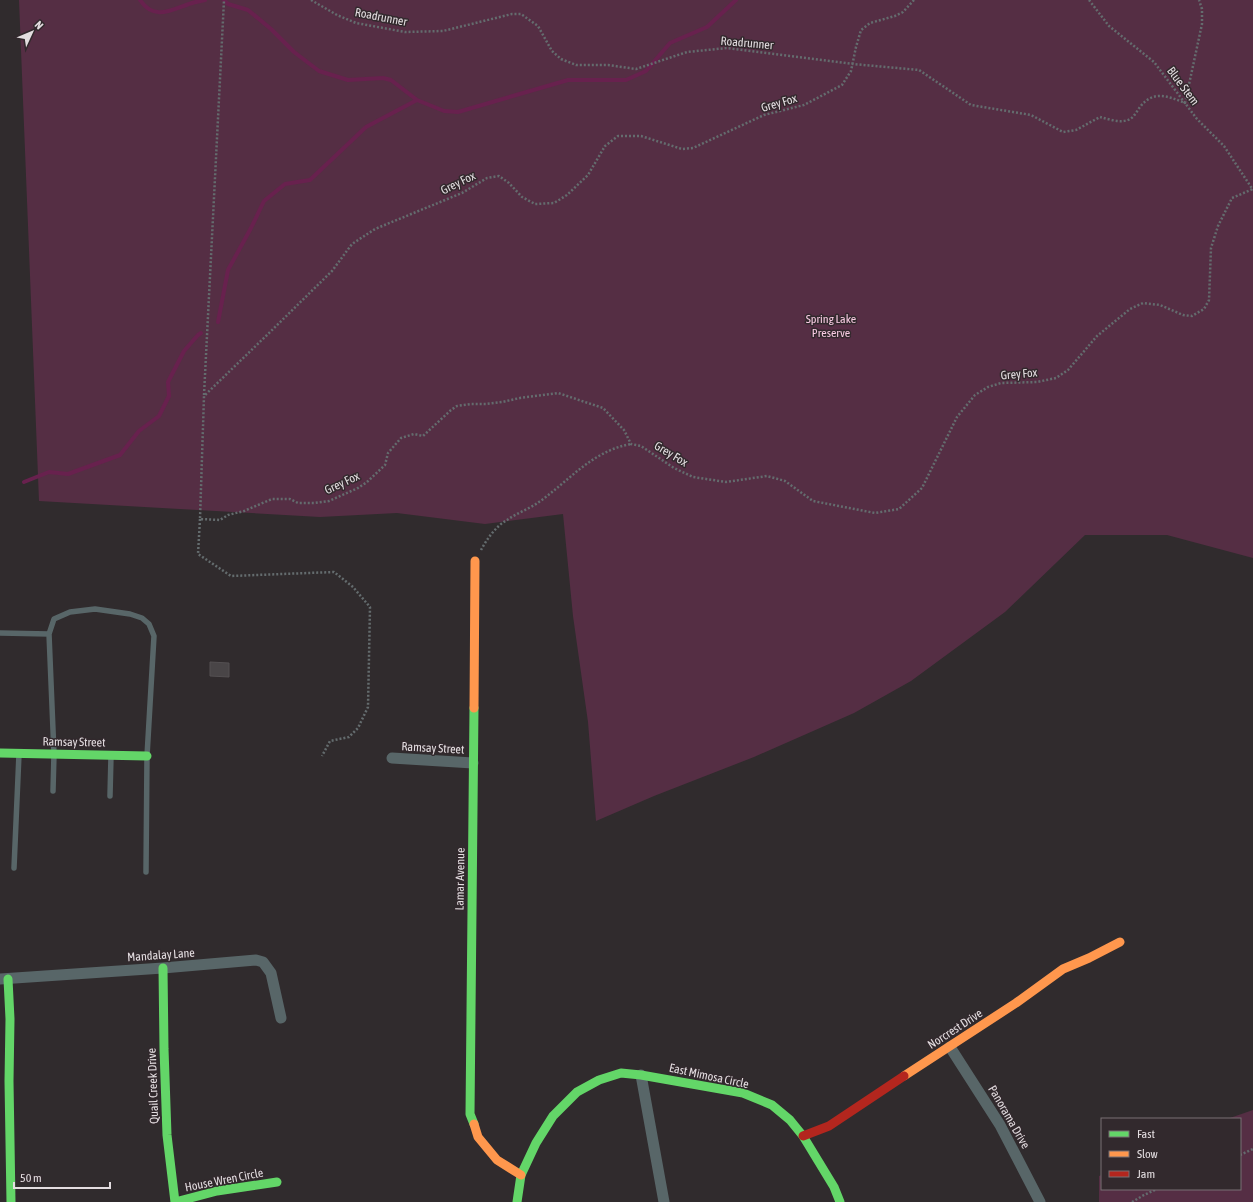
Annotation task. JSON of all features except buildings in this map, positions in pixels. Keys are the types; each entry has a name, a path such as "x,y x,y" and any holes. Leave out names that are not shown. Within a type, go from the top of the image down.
{"street":[{"name":"Lamar Avenue","path":"475,561 470,1114 478,1136 497,1160 521,1175"},
{"name":"Ramsay Street","path":"0,754 147,756"},
{"name":"Ramsay Street","path":"392,758 473,763"},
{"name":"Norcrest Drive","path":"803,1136 829,1126 1016,1003 1063,969 1120,942"},
{"name":"Mandalay Lane","path":"4,979 256,960 263,962 271,973 281,1018"},
{"name":"Quail Creek Drive","path":"163,968 167,1135 175,1202"},
{"path":"4,979 10,1019 9,1081 11,1202"},
{"name":"Panorama Drive","path":"950,1047 1000,1125 1040,1202"},
{"name":"East Mimosa Circle","path":"517,1202 521,1175 536,1143 553,1116 577,1092 599,1080 621,1073 641,1075 743,1093 772,1106 790,1120 803,1136 834,1187 840,1202"},
{"path":"641,1075 664,1202"},
{"name":"House Wren Circle","path":"175,1202 217,1191 277,1182"}],"lane":[{"path":"53,791 54,754 49,634 54,619 70,612 95,609 142,618 149,624 154,636 147,756 146,872"},
{"path":"0,633 49,634"},
{"path":"14,868 19,754"},
{"path":"110,796 111,755"}],"path":[{"path":"224,0 204,396 198,554 231,576 334,572 353,587 370,607 368,707 358,728 349,737 330,741 322,756"},
{"name":"Roadrunner","path":"311,0 337,15 356,22 405,32 443,31 512,14 521,14 538,26 552,51 561,59 576,64 608,65 636,69 687,52 726,48 853,64 918,70 971,105 1031,115 1063,132 1076,130 1100,117 1120,122 1131,119 1142,105 1154,96 1167,96 1185,103"},
{"name":"Grey Fox","path":"204,396 332,271 352,244 375,230 462,193 487,178 499,176 509,183 522,197 535,204 554,203 567,195 588,175 605,146 618,136 641,136 682,148 693,148 764,115 804,105 842,85 851,71 861,30 870,23 895,16 903,12 914,0"},
{"name":"Blue Stem","path":"1089,0 1109,26 1154,62 1197,119 1224,146 1253,189"},
{"path":"1185,103 1202,24 1202,9 1199,0"},
{"name":"Grey Fox","path":"200,519 220,520 228,515 244,511 272,499 290,499 298,503 329,501 358,488 366,482 385,465 388,452 401,438 414,434 423,436 457,406 486,404 558,393 603,408 624,430 631,444 641,446 674,468 693,477 726,482 767,476 785,481 813,501 875,513 899,510 922,488 957,417 975,395 988,387 1001,383 1037,382 1056,378 1068,370 1098,336 1130,309 1143,303 1160,305 1182,315 1192,316 1204,309 1209,300 1211,248 1218,226 1232,198 1253,189"},
{"path":"475,561 488,538 505,521 538,503 588,462 618,446 631,444"},
{"path":"1241,1155 1253,1149"},
{"path":"1132,1202 1155,1190"}],"green space":[{"name":"Spring Lake Preserve","path":"19,0 1253,0 1253,558 1167,535 1085,535 1005,612 911,681 854,713 754,757 654,796 596,821 588,722 573,616 563,514 485,524 397,513 320,517 39,501"},
{"path":"1253,1110 1253,1202 1099,1202 1099,1176 1101,1175 1101,1190 1241,1190 1241,1118 1230,1118"}],"waterway":[{"path":"140,0 145,6 157,12 169,11 205,0"},
{"path":"224,0 228,4 248,10 271,29 294,52 319,71 348,80 383,78 391,80 417,100 444,111 458,112 568,80 626,80 646,71 670,43 707,27 736,0"},
{"path":"218,322 228,270 264,201 285,184 310,180 366,127 417,100"},
{"path":"24,482 49,472 68,474 120,455 139,431 159,416 169,396 168,382 184,351 201,333"}],"traffic: fast":[{"path":"474,708 470,1114 474,1124"},
{"path":"0,753 147,756"},
{"path":"163,968 167,1135 175,1202 217,1191 277,1182"},
{"path":"8,979 10,1019 9,1081 11,1202"},
{"path":"517,1202 521,1175 536,1143 553,1116 577,1092 599,1080 621,1073 641,1075 743,1093 772,1105 790,1120 803,1136 834,1187 840,1202"}],"traffic: slow":[{"path":"474,708 475,561"},
{"path":"904,1076 1016,1003 1063,969 1120,942"},
{"path":"474,1124 478,1137 497,1160 521,1175"}],"traffic: jam":[{"path":"803,1136 829,1126 904,1076"}]}
